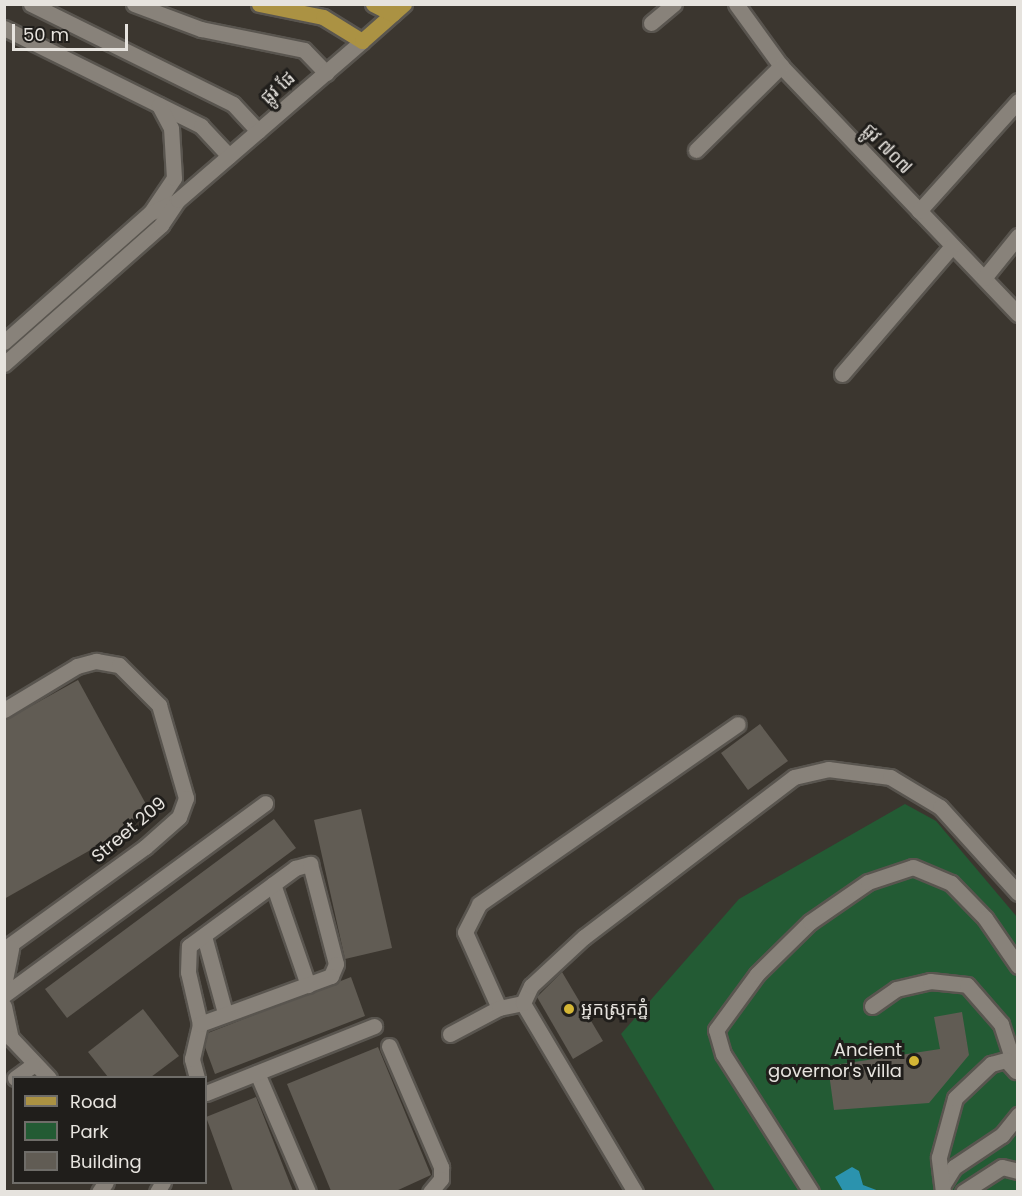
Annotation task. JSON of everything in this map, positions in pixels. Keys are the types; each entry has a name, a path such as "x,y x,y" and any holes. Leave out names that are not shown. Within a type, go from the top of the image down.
{"main road":[{"path":"260,4 323,16 362,41"},
{"path":"373,4 398,9"},
{"name":"ផ្លូវ ផែ","path":"362,41 398,9"}],"street":[{"path":"32,4 233,104 258,131"},
{"path":"134,4 201,30 304,50 326,73"},
{"path":"651,23 674,4"},
{"name":"ផ្លូវ ៧០៧","path":"736,4 781,66 1017,314"},
{"path":"4,28 201,126 229,156"},
{"name":"ផ្លូវ ផែ","path":"4,364 161,225 178,200 362,41"},
{"path":"696,150 781,66"},
{"path":"920,211 1017,101"},
{"path":"150,213 174,178 171,129 159,105"},
{"name":"ផ្លូវ ផែ","path":"4,342 150,213 178,200"},
{"path":"984,278 1017,236"},
{"path":"842,375 952,246"},
{"name":"Street 209","path":"4,710 77,666 96,661 119,665 159,705 186,798 179,817 162,832 8,948 4,985"},
{"path":"499,1008 465,932 479,904 738,724"},
{"path":"523,1003 531,986 593,930 794,777 828,769 890,777 940,807 1017,893"},
{"path":"4,995 265,803"},
{"path":"197,1076 192,1059 200,1024 188,972 189,946 273,884 310,864 318,879 336,964 331,976 200,1024"},
{"path":"811,1191 723,1054 716,1030 757,974 810,922 868,882 913,867 951,883 985,918 1017,966"},
{"path":"273,884 308,985"},
{"path":"204,936 225,1013"},
{"path":"872,1006 896,989 930,981 968,985 1001,1024 1017,1075"},
{"path":"450,1034 499,1008 523,1003"},
{"path":"523,1003 635,1191"},
{"path":"4,1006 11,1038 33,1065 48,1076"},
{"path":"207,1093 374,1026"},
{"path":"389,1046 441,1167 441,1179 430,1191"},
{"path":"943,1187 939,1157 955,1098 991,1064 1006,1060 1017,1075"},
{"path":"17,1076 33,1065"},
{"path":"257,1073 308,1191"},
{"path":"943,1187 954,1167 1002,1135 1017,1115"},
{"path":"963,1191 1017,1159"},
{"path":"1002,1167 1017,1171"}],"green space":[{"path":"905,804 936,821 1017,917 1017,1191 715,1191 621,1034 739,899"}],"water":[{"path":"852,1167 859,1171 863,1185 879,1191 843,1191 835,1177"}],"building":[{"path":"78,680 147,806 117,835 4,899 4,721"},
{"path":"760,724 788,761 748,790 721,753"},
{"path":"361,809 392,948 345,959 314,820"},
{"path":"274,819 296,848 67,1018 45,989"},
{"path":"562,972 603,1041 573,1059 537,997"},
{"path":"351,977 365,1016 215,1074 205,1047 208,1033"},
{"path":"143,1009 179,1056 152,1076 107,1076 88,1052"},
{"name":"Ancient governor's villa","path":"962,1012 969,1055 929,1103 834,1110 828,1066 940,1049 934,1017"},
{"path":"378,1047 431,1175 396,1191 331,1191 287,1084"},
{"path":"256,1097 293,1191 233,1191 207,1117"}],"place":[{"name":"អ្នកស្រុកភ្នំ","path":"569,1009"},
{"name":"Ancient governor's villa","path":"914,1061"}]}
